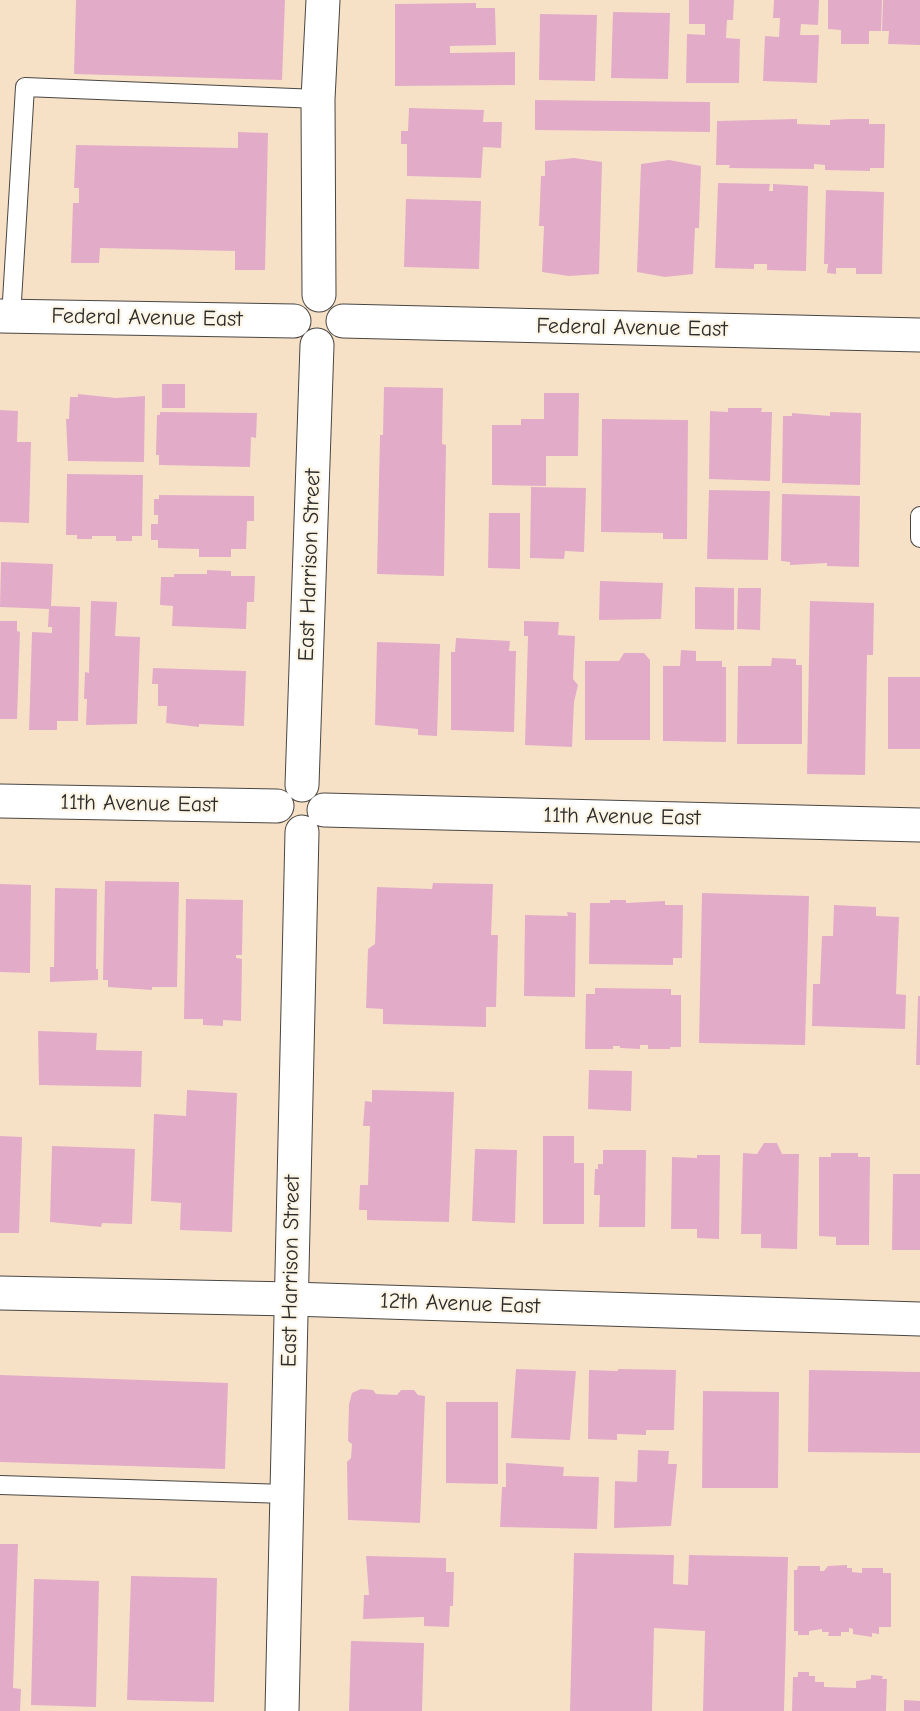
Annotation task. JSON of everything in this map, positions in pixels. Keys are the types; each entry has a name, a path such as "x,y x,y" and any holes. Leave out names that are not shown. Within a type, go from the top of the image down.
{"street":[{"path":"319,295 318,99 322,0"},
{"path":"319,295 336,302 343,321 339,334 333,340 317,345 301,338 294,321 296,309 301,303 307,298 319,295"},
{"name":"Federal Avenue East","path":"6,316 294,321"},
{"name":"Federal Avenue East","path":"343,321 920,335"},
{"name":"East Harrison Street","path":"302,785 317,345"},
{"path":"302,785 319,792 313,821 284,825 277,806 284,791 302,785"},
{"name":"11th Avenue East","path":"0,801 277,806"},
{"name":"East Harrison Street","path":"282,1711 291,1299 313,821"},
{"name":"11th Avenue East","path":"313,821 920,825"},
{"name":"12th Avenue East","path":"0,1293 291,1299 920,1319"}],"lane":[{"path":"6,316 25,87 318,99"},
{"path":"920,516 920,538"},
{"path":"0,1485 286,1494"}],"building":[{"path":"76,0 285,0 282,80 74,74"},
{"path":"689,0 734,0 733,20 727,20 726,38 740,39 739,83 686,83 687,34 705,35 705,24 689,24"},
{"path":"774,0 819,0 818,25 801,24 800,35 819,35 817,83 763,81 765,36 779,37 780,18 773,18"},
{"path":"828,0 882,0 881,31 869,31 869,44 841,44 841,30 828,29"},
{"path":"883,0 920,0 920,45 888,44 889,31 882,31"},
{"path":"476,3 476,8 495,8 496,45 450,46 450,53 515,52 515,85 395,86 395,4"},
{"path":"613,12 670,13 668,79 611,78"},
{"path":"540,14 597,15 595,81 539,80"},
{"path":"535,100 710,102 710,132 535,130"},
{"path":"409,108 484,110 483,122 502,122 501,148 483,147 481,178 407,176 407,144 401,144 401,131 408,131"},
{"path":"797,119 797,124 830,125 830,120 869,119 869,124 885,124 884,168 870,168 870,171 825,170 825,165 814,164 814,169 729,168 730,165 716,165 717,121"},
{"path":"238,132 268,133 265,270 235,270 235,251 100,248 99,263 71,263 73,203 79,203 79,188 74,188 76,145 238,148"},
{"path":"574,158 602,162 599,274 569,276 542,272 544,226 539,226 541,176 545,176 545,161"},
{"path":"669,160 701,166 699,228 695,228 693,274 665,277 637,272 641,164"},
{"path":"718,183 770,184 769,191 773,191 773,184 808,186 806,271 767,270 767,264 754,264 754,269 715,268"},
{"path":"826,190 884,192 882,274 856,274 856,268 836,268 836,274 827,273 828,264 824,264"},
{"path":"406,199 481,201 479,269 404,267"},
{"path":"162,384 185,384 185,408 162,408"},
{"path":"384,387 443,388 442,444 446,445 444,576 377,574 380,435 383,435"},
{"path":"544,393 579,393 578,456 546,456 546,486 492,485 492,425 521,425 521,419 544,419"},
{"path":"78,394 116,398 145,396 144,462 68,461 66,419 69,419 70,397 78,397"},
{"path":"728,408 762,408 761,412 772,412 770,481 709,479 710,411 728,412"},
{"path":"0,410 18,411 17,442 31,442 29,523 0,522"},
{"path":"160,412 257,413 256,438 251,437 250,467 159,465 159,455 156,455 157,415 160,415"},
{"path":"830,412 861,413 860,485 782,483 783,416 792,416 792,413 830,416"},
{"path":"602,419 688,420 687,539 663,539 663,533 601,532"},
{"path":"67,474 143,475 142,536 132,536 132,541 116,541 116,536 92,536 92,539 77,539 77,535 66,535"},
{"path":"531,487 586,488 584,552 565,551 564,559 530,558"},
{"path":"709,490 770,491 768,560 707,559"},
{"path":"782,494 860,496 859,567 827,566 827,563 790,565 790,562 781,561"},
{"path":"159,495 254,496 254,521 247,521 246,549 231,549 231,557 199,557 199,549 158,548 158,540 151,540 151,524 158,524 158,515 154,515 154,499 159,499"},
{"path":"489,513 520,513 520,569 488,568"},
{"path":"1,562 53,564 51,606 80,607 78,721 57,721 57,730 29,730 32,632 52,633 52,627 48,627 49,609 0,607"},
{"path":"207,570 231,571 231,576 255,576 254,602 247,602 246,629 172,626 173,606 160,605 161,577 174,577 174,574 207,574"},
{"path":"600,581 663,583 661,619 599,620"},
{"path":"695,587 734,588 734,630 695,629"},
{"path":"738,588 761,588 760,630 737,629"},
{"path":"91,601 117,602 115,636 140,637 137,724 86,725 85,672 89,673"},
{"path":"810,601 874,603 873,655 867,655 865,775 807,774"},
{"path":"0,621 17,621 17,631 20,632 17,719 0,719"},
{"path":"524,621 559,622 558,635 575,636 573,679 578,685 574,702 572,747 525,745 528,636 524,636"},
{"path":"456,638 510,641 509,651 516,651 514,732 451,730 451,652 455,652"},
{"path":"377,642 440,644 437,736 418,735 418,729 375,725"},
{"path":"681,650 696,651 696,661 722,661 722,667 726,667 726,742 663,741 663,666 680,666"},
{"path":"624,653 644,653 650,660 650,740 585,740 585,661 619,661"},
{"path":"772,658 796,659 796,665 802,665 802,744 737,744 738,666 771,666"},
{"path":"153,668 246,671 244,726 199,724 199,727 166,723 167,706 158,706 158,684 152,684"},
{"path":"888,677 920,677 920,749 888,749"},
{"path":"105,881 179,882 177,987 152,987 152,990 108,987 108,980 103,980"},
{"path":"433,883 493,884 491,935 498,935 496,1007 486,1007 486,1027 383,1024 383,1009 366,1008 368,949 375,944 377,887 432,889"},
{"path":"0,884 31,885 30,973 0,972"},
{"path":"55,888 97,889 96,969 98,969 98,980 50,982 50,967 54,967"},
{"path":"702,893 809,896 805,1045 699,1043"},
{"path":"186,899 243,900 242,955 236,955 236,958 242,959 241,1021 223,1020 223,1026 203,1025 203,1019 184,1019"},
{"path":"610,900 626,900 626,903 665,901 665,905 683,905 682,958 673,958 673,965 589,964 590,903 610,903"},
{"path":"834,905 876,907 876,916 899,917 896,994 906,995 905,1029 812,1026 813,984 820,984 822,936 833,936"},
{"path":"567,912 576,913 575,997 524,996 525,915 568,916"},
{"path":"595,988 671,989 671,995 681,995 681,1047 648,1049 648,1045 640,1045 640,1049 613,1046 613,1049 585,1049 586,994 595,994"},
{"path":"918,996 920,996 920,1065 916,1065"},
{"path":"38,1031 97,1033 96,1050 142,1051 141,1087 39,1085"},
{"path":"589,1070 632,1071 631,1111 588,1109"},
{"path":"187,1090 237,1093 232,1232 180,1230 181,1203 151,1201 154,1114 186,1116"},
{"path":"372,1090 454,1092 449,1222 367,1220 367,1210 359,1210 360,1185 368,1185 370,1126 363,1126 365,1101 372,1102"},
{"path":"0,1136 22,1137 19,1233 0,1233"},
{"path":"543,1136 574,1136 574,1163 584,1163 584,1224 543,1224"},
{"path":"764,1143 777,1143 782,1154 799,1154 797,1249 761,1248 761,1234 741,1234 743,1153 757,1154"},
{"path":"52,1146 135,1149 132,1224 102,1223 101,1227 50,1222"},
{"path":"475,1149 517,1150 515,1223 472,1221"},
{"path":"603,1150 646,1150 645,1227 599,1227 600,1195 594,1195 595,1169 598,1169 598,1164 603,1164"},
{"path":"831,1153 858,1153 858,1157 870,1157 869,1245 836,1245 836,1237 819,1236 819,1157 831,1157"},
{"path":"697,1155 720,1155 719,1239 697,1238 697,1229 671,1229 672,1157 697,1158"},
{"path":"893,1174 920,1174 920,1250 892,1250"},
{"path":"516,1369 576,1371 570,1440 511,1438"},
{"path":"618,1369 676,1370 674,1430 646,1430 646,1435 617,1434 617,1440 588,1439 589,1370 618,1371"},
{"path":"809,1370 920,1372 920,1453 808,1452"},
{"path":"0,1375 228,1383 225,1469 0,1462"},
{"path":"361,1389 373,1390 376,1394 397,1395 401,1390 414,1390 418,1395 425,1396 420,1523 348,1520 347,1462 351,1458 352,1444 348,1441 349,1404 352,1393"},
{"path":"703,1391 779,1392 778,1488 702,1488"},
{"path":"446,1402 498,1402 498,1484 446,1483"},
{"path":"638,1450 669,1451 668,1464 677,1464 671,1526 614,1528 615,1481 637,1482"},
{"path":"506,1463 564,1467 563,1476 599,1477 597,1529 500,1527 502,1487 506,1487"},
{"path":"0,1544 18,1544 13,1688 21,1689 20,1711 0,1711"},
{"path":"574,1553 674,1555 673,1584 688,1585 689,1555 788,1557 784,1711 703,1711 705,1631 654,1628 652,1711 570,1711"},
{"path":"366,1556 446,1558 446,1572 454,1572 453,1606 450,1606 449,1627 424,1626 424,1617 363,1619 364,1595 369,1595"},
{"path":"847,1565 847,1568 852,1568 852,1572 862,1573 862,1568 883,1568 883,1573 891,1573 891,1627 879,1627 879,1634 872,1633 872,1637 853,1634 853,1629 849,1628 849,1632 841,1632 841,1636 828,1636 829,1632 822,1632 822,1629 809,1631 809,1635 798,1635 798,1631 794,1631 794,1570 797,1570 798,1566 820,1566 820,1571 824,1571 828,1566"},
{"path":"131,1576 217,1578 214,1702 127,1700"},
{"path":"34,1579 99,1581 96,1707 31,1705"},
{"path":"351,1641 424,1643 422,1711 349,1711"},
{"path":"798,1672 809,1672 809,1676 815,1676 815,1682 824,1682 824,1687 856,1688 856,1681 871,1679 871,1675 883,1676 882,1679 887,1679 886,1711 792,1711 793,1677 798,1677"},
{"path":"904,1700 920,1701 920,1711 904,1711"}]}
